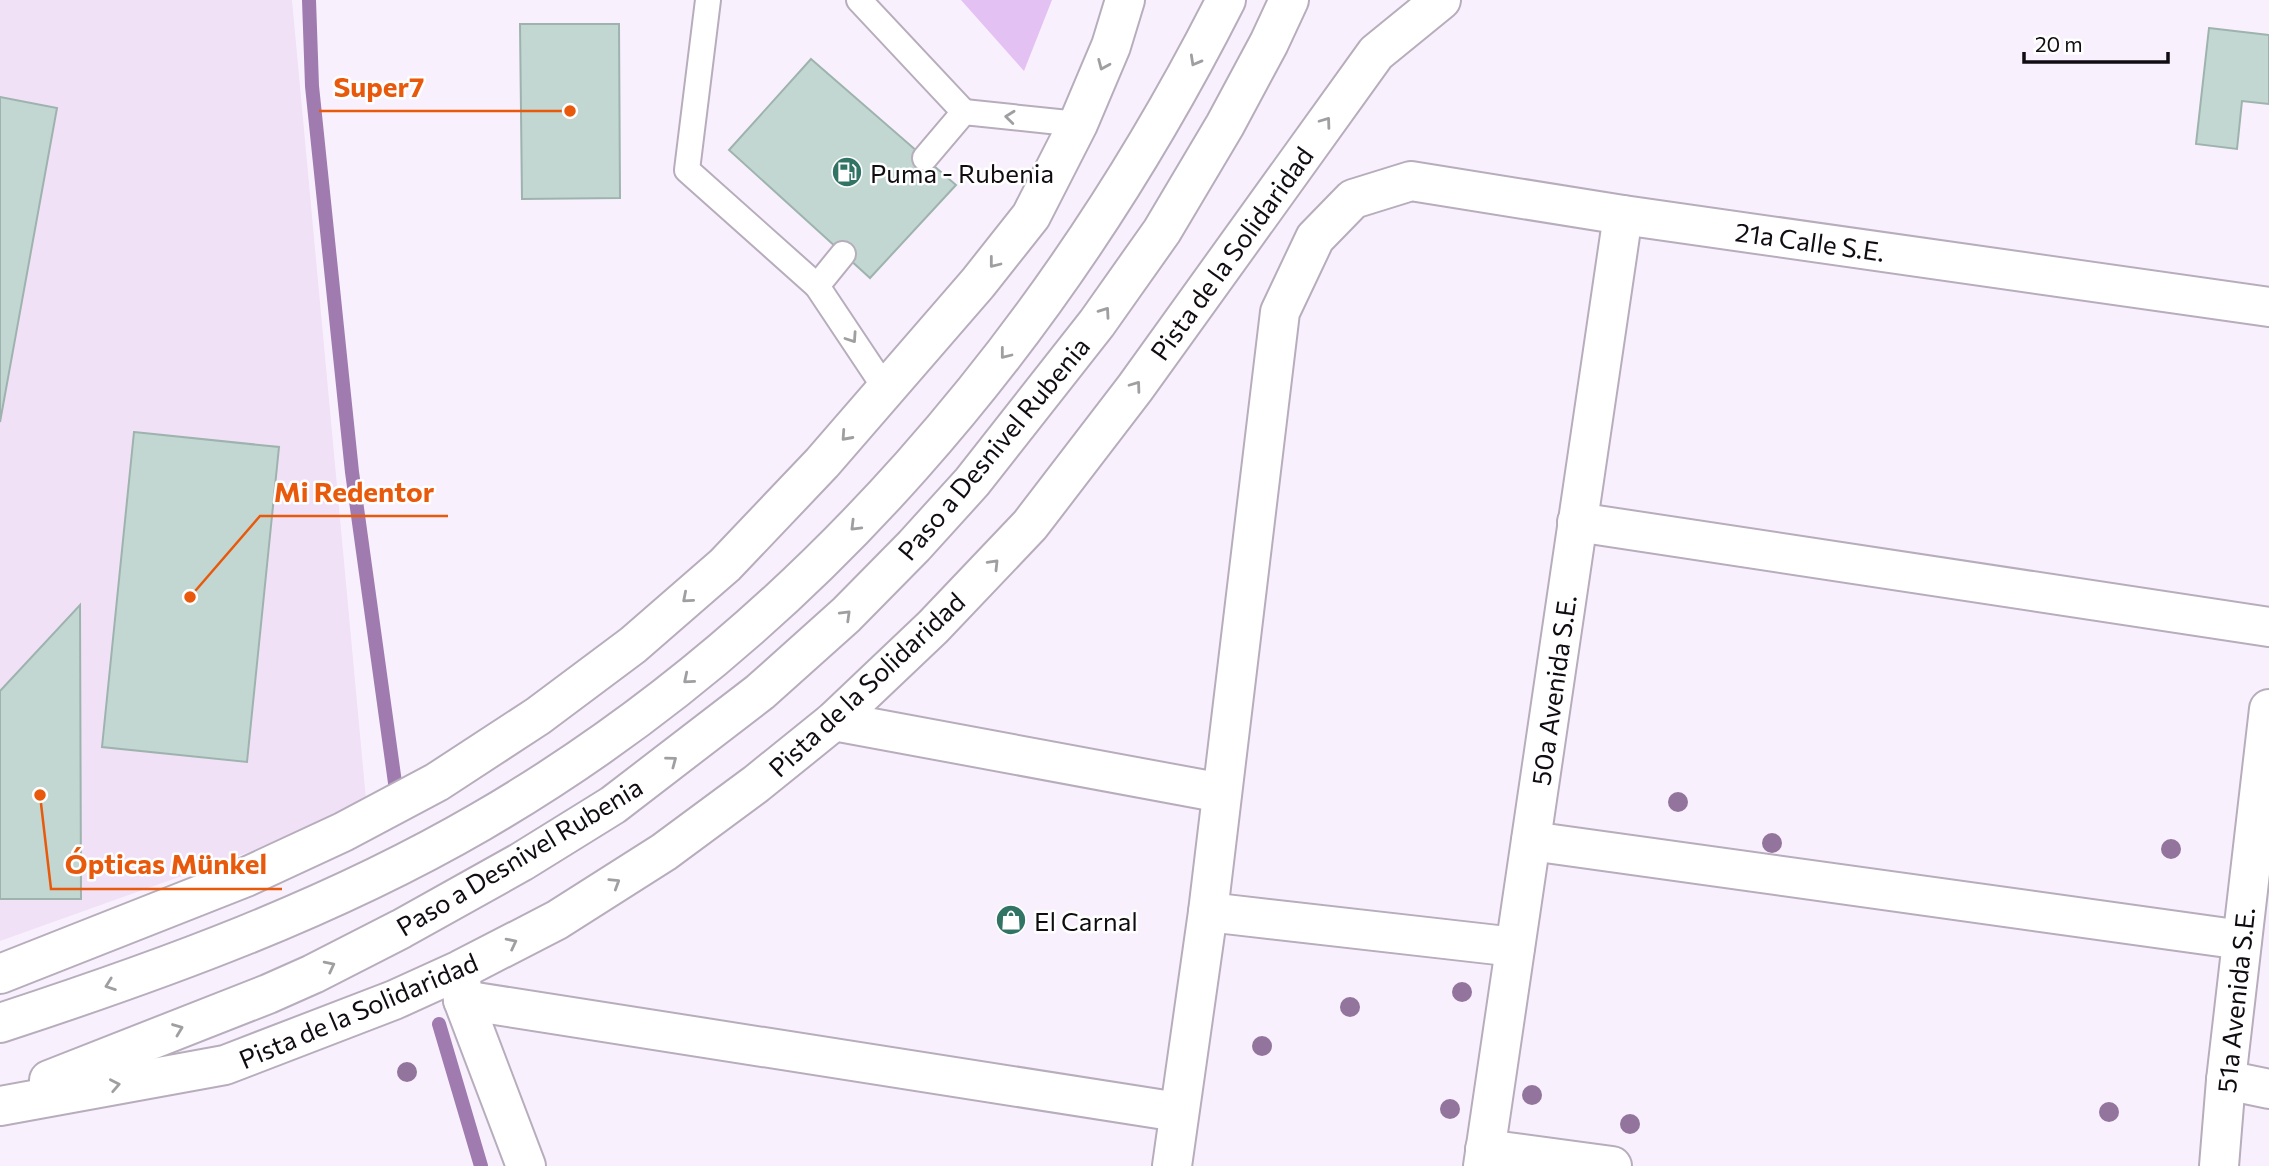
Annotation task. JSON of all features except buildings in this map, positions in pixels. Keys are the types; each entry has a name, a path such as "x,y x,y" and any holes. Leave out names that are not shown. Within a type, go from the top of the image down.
{"main road":[{"path":"0,974 246,877 343,831 437,782 538,716 633,645 725,565 887,391 1031,215 1078,124 1111,46 1125,0"},
{"name":"Paso a Desnivel Rubenia","path":"0,1023 243,936 358,886 478,823 599,747 671,693 742,634 877,504 970,399 1020,334 1159,125 1226,0"},
{"name":"Paso a Desnivel Rubenia","path":"268,994 401,929 521,862 613,804 760,692 846,615 972,482 1097,323 1163,231 1238,102 1289,0"},
{"name":"Pista de la Solidaridad","path":"0,1106 225,1065 394,1000 461,985 557,919 664,852 756,784 834,720 933,627 1030,526 1135,388 1376,53 1441,0"},
{"name":"21a Calle S.E.","path":"1222,793 1280,312 1315,238 1353,199 1411,181 1623,215 2269,307"},
{"name":"50a Avenida S.E.","path":"1484,1157 1623,215"},
{"path":"1577,522 2269,627"},
{"name":"51a Avenida S.E.","path":"2219,1166 2226,1080 2269,709"},
{"path":"834,720 1222,793 1172,1166"},
{"path":"1531,841 2242,940"},
{"path":"1208,912 1515,947"},
{"path":"526,1166 461,985 1178,1112"},
{"name":"Pista de la Solidaridad","path":"0,1099 268,994"},
{"path":"2226,1080 2269,1089"},
{"path":"1484,1157 1612,1166"}],"lane":[{"path":"708,0 687,170 817,286 887,391"},
{"path":"859,0 964,112 1078,124"},
{"path":"925,158 964,112"},
{"path":"817,286 843,254"}],"shaded area":[{"path":"0,0 292,0 367,810 0,941"},
{"path":"961,0 1052,0 1024,71"}],"waterway":[{"path":"309,0 312,86 352,472 396,790"},
{"path":"439,1024 481,1166"}],"place":[{"name":"Super7","path":"570,111"},
{"name":"Puma - Rubenia","path":"847,172"},
{"name":"Mi Redentor","path":"190,597"},
{"name":"Ópticas Münkel","path":"40,795"},
{"name":"El Carnal","path":"1011,920"}]}
